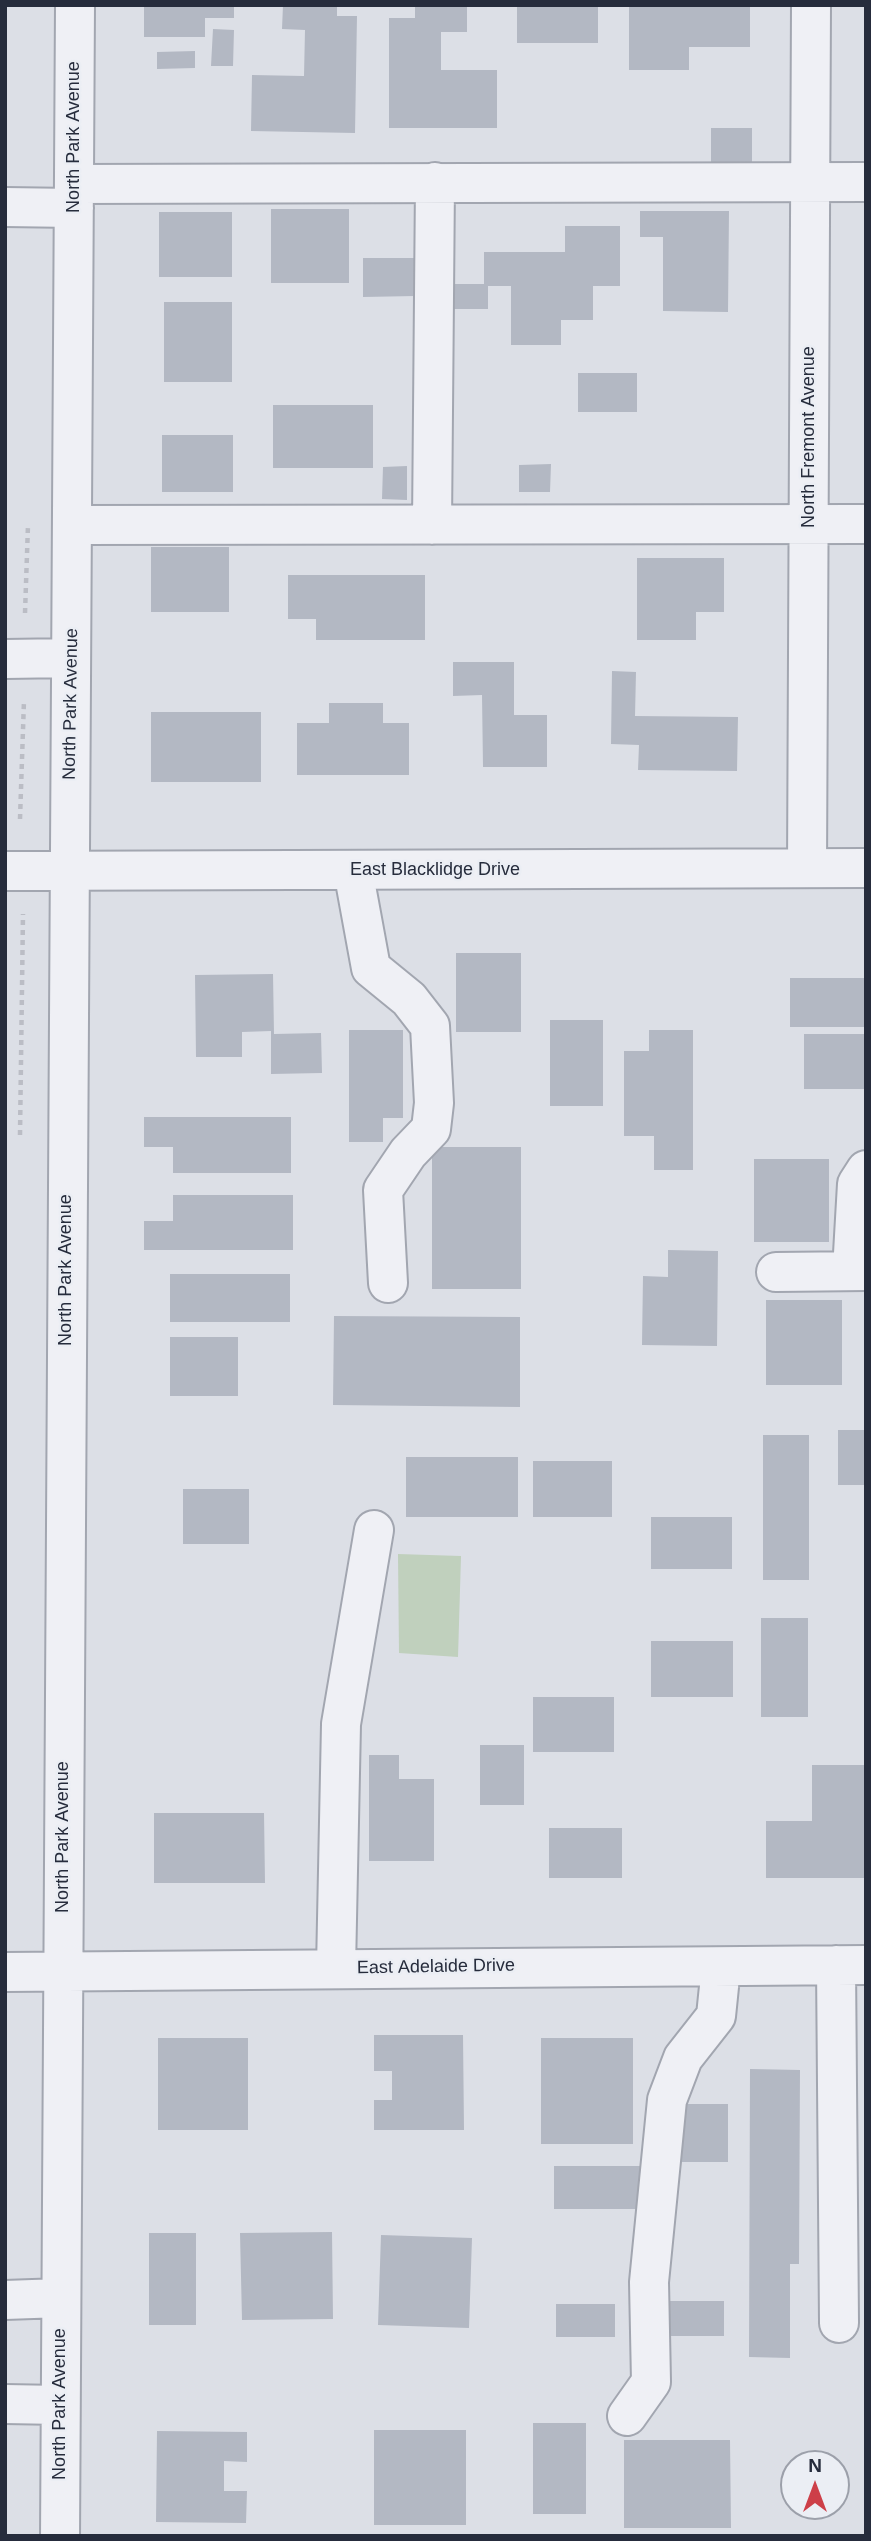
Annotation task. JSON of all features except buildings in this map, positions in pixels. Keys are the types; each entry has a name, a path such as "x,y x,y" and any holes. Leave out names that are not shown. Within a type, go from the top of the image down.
{"street":[{"name":"North Park Avenue","path":"60,2536 75,5"},
{"name":"North Fremont Avenue","path":"807,868 811,5"},
{"path":"432,525 435,182"},
{"path":"5,207 74,196 435,182 866,182"},
{"path":"73,525 866,524"},
{"path":"5,659 71,658"},
{"name":"East Blacklidge Drive","path":"5,870 866,868"},
{"path":"353,870 371,968 409,999 430,1026 434,1103 431,1129 408,1153 383,1190 388,1283"},
{"path":"776,1272 859,1271 857,1184 866,1170"},
{"path":"335,1968 341,1724 374,1530"},
{"path":"839,2323 851,1965"},
{"name":"East Adelaide Drive","path":"5,1972 851,1965"},
{"path":"627,2416 651,2382 649,2282 667,2100 683,2058 716,2016 721,1967"},
{"path":"5,2300 61,2298"},
{"path":"5,2404 60,2405"}],"path":[{"path":"25,613 28,525"},
{"path":"20,819 24,700"},
{"path":"20,1135 23,914"}],"green space":[{"path":"398,1554 461,1556 458,1657 399,1653"}]}
